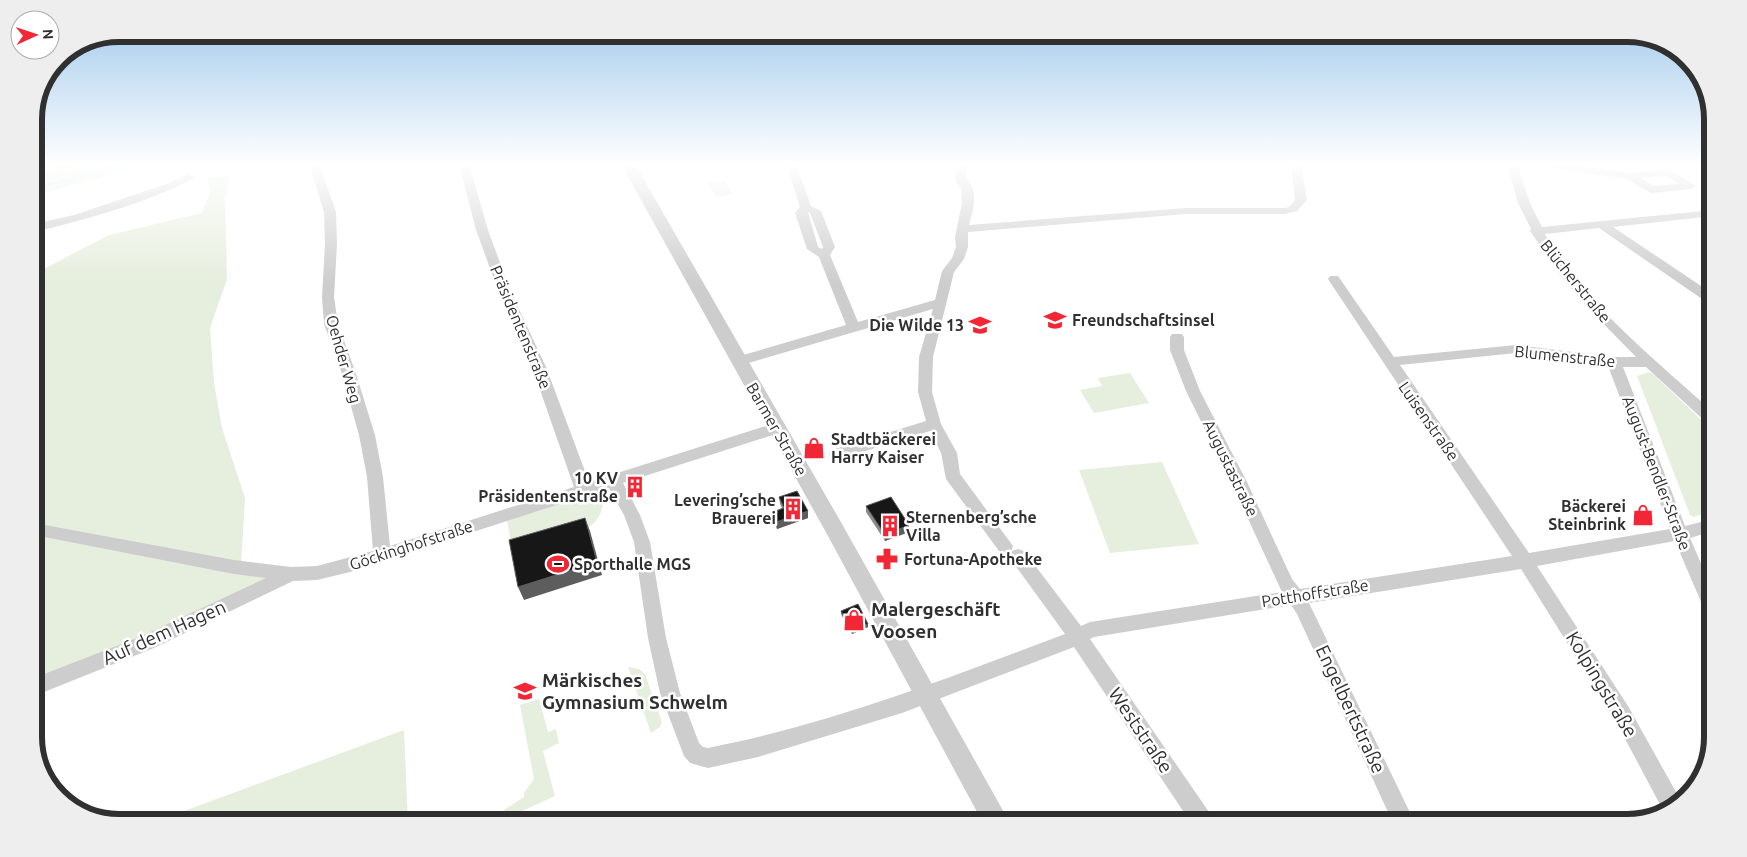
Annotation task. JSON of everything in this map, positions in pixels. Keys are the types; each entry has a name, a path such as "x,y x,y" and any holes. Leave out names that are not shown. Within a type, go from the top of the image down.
{"street":[{"path":"43,226 77,218 119,204"},
{"name":"Oehder Weg","path":"327,204 330,212 331,244 328,297 331,324 348,370 367,435 375,477 382,555"},
{"name":"Präsidentenstraße","path":"475,204 482,230 504,290 539,367 583,489"},
{"name":"Barmer Straße","path":"650,204 992,814"},
{"path":"805,204 806,208 801,213 813,249 824,255 853,327"},
{"name":"Weststraße","path":"968,204 958,259 948,270 924,372 925,392 934,424 949,453 952,475 1078,637 1197,814"},
{"path":"964,229 1186,212 1275,212 1293,209 1297,204"},
{"name":"Blücherstraße","path":"1524,204 1536,231 1547,248 1593,307 1704,412"},
{"path":"1536,231 1704,213"},
{"path":"1602,224 1704,294"},
{"name":"Luisenstraße","path":"1334,280 1525,561"},
{"path":"738,361 941,302"},
{"name":"Augustastraße","path":"1177,337 1177,350 1193,391 1238,480 1285,583 1294,596"},
{"name":"Blumenstraße","path":"1389,362 1509,349 1614,362 1651,362"},
{"name":"August-Bendler-Straße","path":"1614,362 1680,534 1704,590"},
{"path":"839,459 836,454 934,424"},
{"name":"Göckinghofstraße","path":"43,531 234,567 291,574 317,573 382,555 777,428"},
{"name":"Potthoffstraße","path":"613,480 632,515 642,542 664,672 670,693 690,748 697,756 708,758 758,748 926,695 1078,637 1090,630 1294,596 1525,561 1680,534 1704,527"},
{"name":"Kolpingstraße","path":"1525,561 1621,712 1670,801"},
{"name":"Auf dem Hagen","path":"43,683 148,642 291,574"},
{"name":"Engelbertstraße","path":"1294,596 1304,609 1400,814"}],"green space":[{"path":"205,204 225,204 227,279 210,328 214,383 222,428 245,498 241,566 284,577 150,645 43,688 43,269 109,235 202,213"},
{"path":"1649,372 1654,375 1704,422 1704,513 1694,517 1690,515 1637,376"},
{"path":"1130,373 1149,403 1094,413 1080,390 1102,386 1098,378"},
{"path":"1162,462 1199,544 1110,553 1079,470"},
{"path":"596,492 601,496 602,510 595,522 587,529 513,552 507,521"},
{"path":"628,667 639,669 645,674 662,722 660,727 651,733"},
{"path":"539,699 548,732 556,729 559,743 543,751 555,796 516,814 506,814 504,810 524,797 524,793 534,779 520,705"},
{"path":"404,730 408,814 176,814"}],"building":[{"path":"797,491 808,511 776,522 773,512 784,508 779,497"},
{"name":"Sternenberg’sche Villa","path":"891,497 909,525 885,535 866,506"},
{"name":"Sporthalle MGS","path":"585,518 597,562 518,587 509,540"},
{"name":"Malergeschäft Voosen","path":"858,604 868,624 851,631 841,611"}],"place":[{"name":"Freundschaftsinsel","path":"1055,320"},
{"name":"Die Wilde 13","path":"980,325"},
{"name":"Stadtbäckerei Harry Kaiser","path":"814,448"},
{"name":"10 KV Präsidentenstraße","path":"635,487"},
{"name":"Levering’sche Brauerei","path":"793,509"},
{"name":"Bäckerei Steinbrink","path":"1643,515"},
{"name":"Sternenberg’sche Villa","path":"890,526"},
{"name":"Fortuna-Apotheke","path":"887,559"},
{"name":"Sporthalle MGS","path":"558,564"},
{"name":"Malergeschäft Voosen","path":"854,620"},
{"name":"Märkisches Gymnasium Schwelm","path":"525,691"}]}
